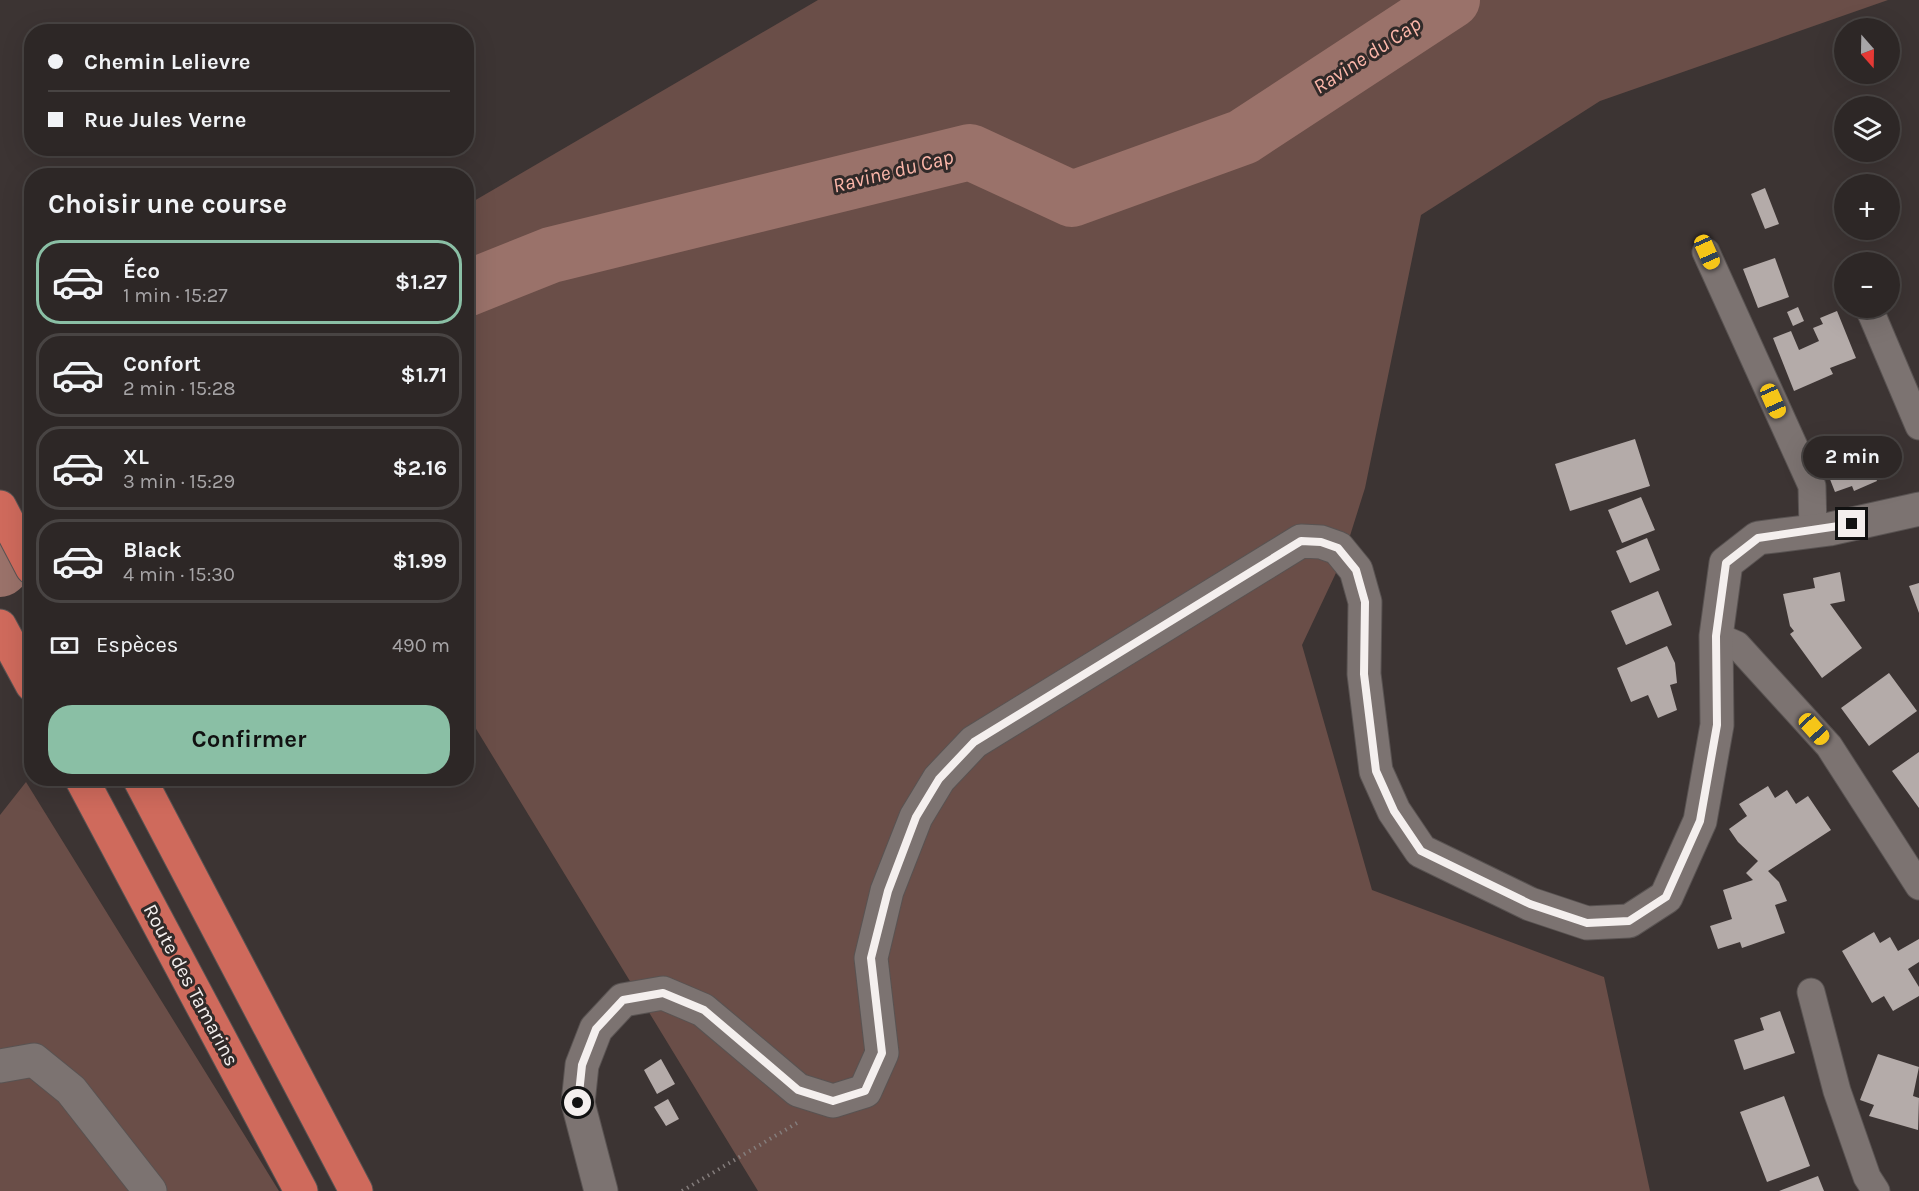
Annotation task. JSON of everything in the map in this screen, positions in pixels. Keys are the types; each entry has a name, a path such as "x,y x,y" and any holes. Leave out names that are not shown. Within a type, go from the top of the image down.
{"highway":[{"path":"0,507 24,553"},
{"path":"0,626 24,670"},
{"name":"Route des Tamarins","path":"85,786 301,1191"},
{"path":"142,786 356,1191"}],"street":[{"path":"1707,252 1812,486 1813,531"},
{"path":"1873,318 1919,426"},
{"path":"601,1191 578,1103 582,1065 596,1029 623,1000 663,993 704,1010 798,1090 833,1101 865,1091 882,1053 871,958 888,891 903,847 916,817 939,779 974,742 1301,541 1321,542 1338,548 1356,570 1365,602 1364,674 1376,771 1394,811 1421,851 1530,904 1587,923 1629,921 1666,897 1700,821 1717,725 1716,636 1726,563 1758,538 1813,531 1919,509"},
{"path":"1716,636 1737,645 1829,746 1919,886"},
{"path":"1811,992 1837,1091 1867,1177 1876,1191"},
{"path":"0,1066 34,1060 71,1090 150,1191"}],"path":[{"path":"682,1191 833,1101"}],"shaded area":[{"path":"818,0 1888,0 1600,101 1421,215 1365,488 1343,558 1302,645 1372,890 1604,977 1650,1191 758,1191 474,725 474,201"},
{"path":"24,785 28,786 279,1191 0,1191 0,815"}],"building":[{"path":"1765,188 1779,224 1765,229 1751,194"},
{"path":"1775,258 1789,297 1758,308 1743,269"},
{"path":"1798,307 1804,321 1793,326 1787,312"},
{"path":"1834,312 1834,318 1840,318 1856,358 1830,368 1833,374 1794,391 1773,338 1791,331 1799,350 1819,341 1813,328 1823,324 1820,318"},
{"path":"1860,437 1877,481 1854,491 1852,486 1835,492 1822,459 1837,453 1834,447"},
{"path":"1635,439 1650,486 1570,511 1555,464"},
{"path":"1641,497 1655,530 1622,543 1608,510"},
{"path":"1647,538 1660,570 1630,583 1616,551"},
{"path":"1840,572 1845,601 1830,604 1862,648 1822,678 1790,634 1794,631 1790,626 1783,594 1815,588 1813,578"},
{"path":"1919,583 1919,613 1909,586"},
{"path":"1658,591 1672,625 1626,645 1611,611"},
{"path":"1667,646 1675,663 1677,683 1670,685 1677,710 1658,718 1648,695 1631,702 1617,668"},
{"path":"1889,673 1917,711 1869,746 1841,708"},
{"path":"1919,752 1919,808 1892,771"},
{"path":"1768,786 1775,798 1787,790 1796,804 1808,796 1831,830 1768,871 1779,882 1787,901 1775,905 1785,933 1742,948 1740,942 1718,949 1710,926 1732,919 1723,890 1753,880 1746,873 1758,861 1738,842 1729,829 1747,816 1739,804"},
{"path":"1874,932 1880,943 1890,937 1898,951 1919,939 1919,962 1908,969 1919,987 1919,996 1893,1011 1884,996 1872,1003 1842,951"},
{"path":"1780,1011 1795,1053 1744,1070 1734,1040 1764,1030 1760,1018"},
{"path":"1878,1054 1919,1067 1913,1096 1919,1098 1918,1130 1869,1116 1874,1105 1860,1100"},
{"path":"661,1059 675,1084 657,1094 644,1070"},
{"path":"1784,1096 1810,1166 1767,1182 1740,1112"},
{"path":"668,1099 679,1119 666,1126 654,1107"},
{"path":"1818,1176 1824,1191 1779,1191"}],"waterway":[{"name":"Ravine du Cap","path":"474,286 551,255 970,152 1072,199 1243,137 1452,0"},
{"name":"Ravine du Cap","path":"0,569 24,547"}],"route":[{"path":"578,1103 582,1065 596,1029 623,1000 663,993 704,1010 798,1090 833,1101 865,1091 882,1053 871,958 888,891 903,847 916,817 939,779 974,742 1301,541 1321,542 1338,548 1356,570 1365,602 1364,674 1376,771 1394,811 1421,851 1530,904 1587,923 1629,921 1666,897 1700,821 1717,725 1716,636 1726,563 1758,538 1852,524"}]}
